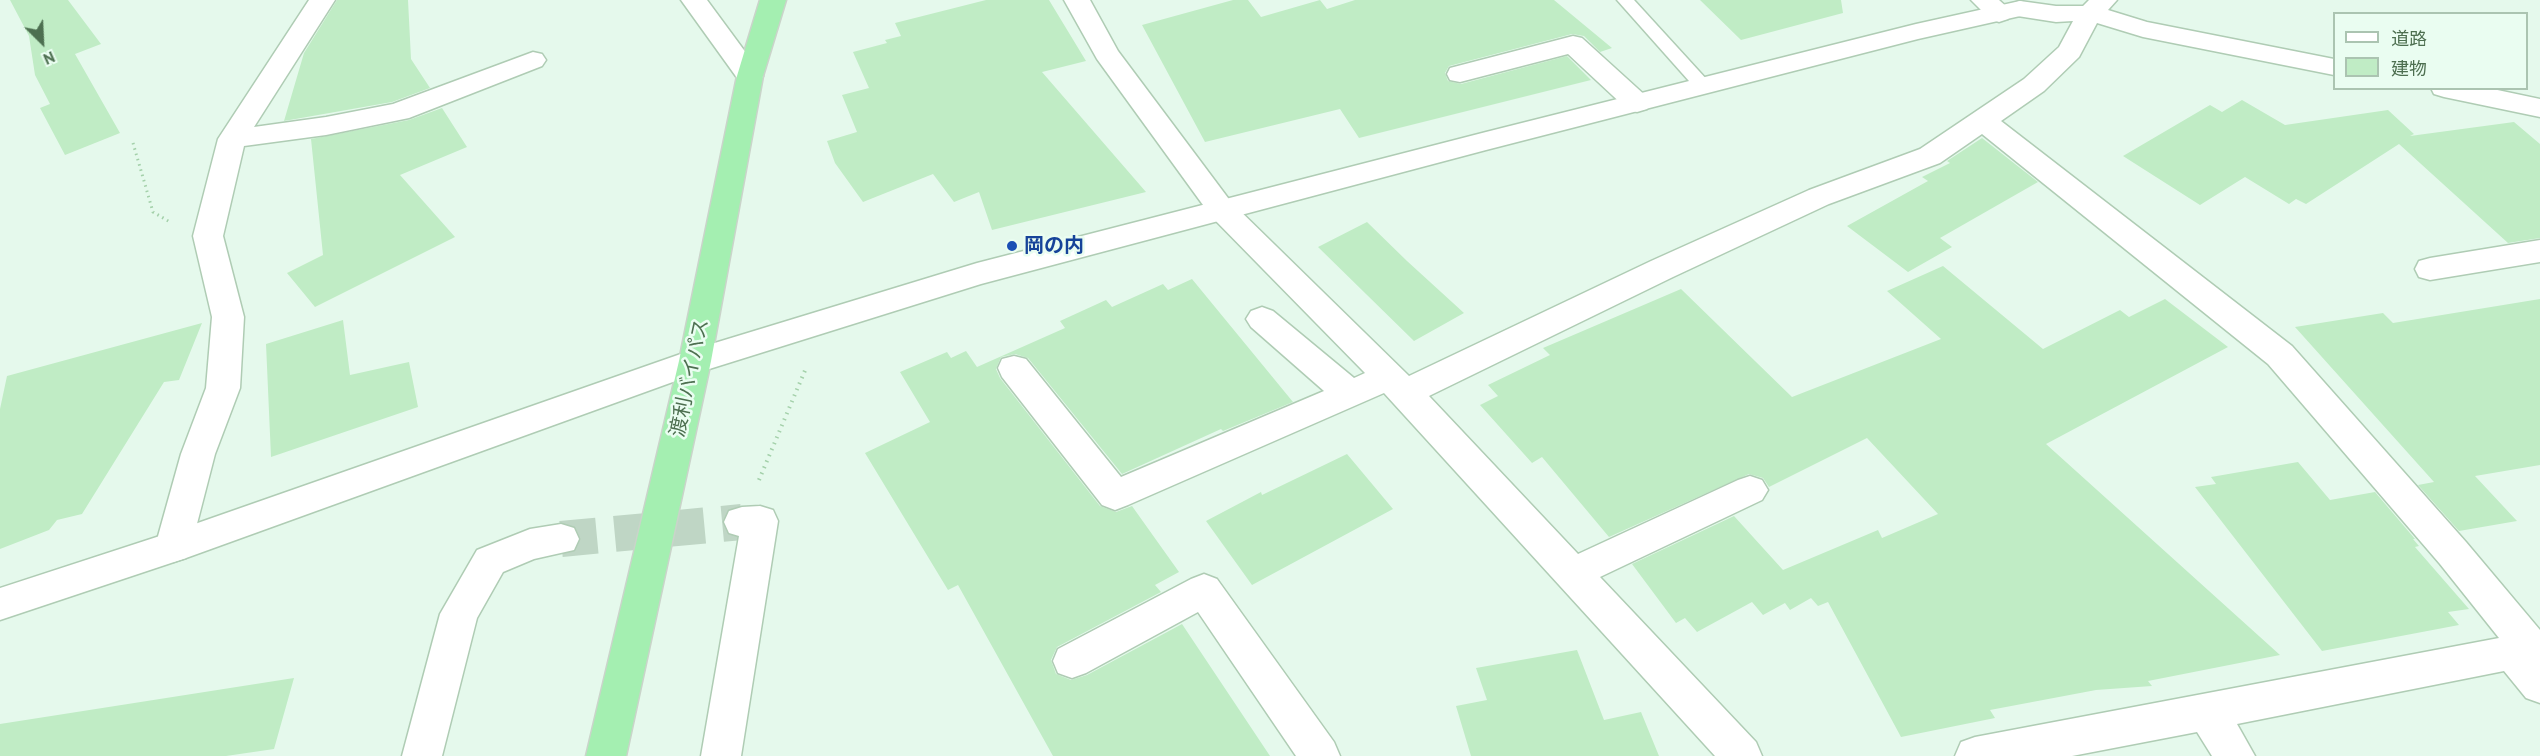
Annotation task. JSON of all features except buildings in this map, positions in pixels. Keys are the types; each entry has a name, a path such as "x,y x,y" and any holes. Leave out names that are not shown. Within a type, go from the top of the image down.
{"highway":[{"name":"渡利バイパス","path":"606,756 695,361 750,76 773,0"}],"street":[{"path":"173,547 198,454 223,388 228,317 208,236 232,139 322,0"},
{"path":"694,0 750,76"},
{"path":"1077,0 1106,53 1221,209 1397,385 1742,756"},
{"path":"1014,368 1115,495 1350,394 1397,385 1652,274 1819,197 1930,156 2034,85 2070,51 2097,6"},
{"path":"0,604 173,547 695,361 977,274 1221,209 1916,32 2001,7 2056,14 2097,6 2143,29 2333,67"},
{"path":"1460,74 1573,44 1637,103"},
{"path":"232,139 326,126 399,112 533,60"},
{"path":"2455,90 2540,105"},
{"path":"2528,90 2540,105"},
{"path":"1975,756 2207,712 2531,658 2454,554 2280,355 1982,120"},
{"path":"2430,269 2540,251"},
{"path":"1262,319 1350,394"},
{"path":"1573,573 1750,490"},
{"path":"721,756 760,521 742,522"},
{"path":"422,756 459,614 490,561 530,544 561,539"},
{"path":"1072,661 1204,590 1320,756"},
{"path":"2207,712 2235,756"}],"lane":[{"path":"1625,0 1703,86"}],"path":[{"path":"133,143 153,212 175,225 208,236"},
{"path":"742,522 825,321"}],"tunnel":[{"path":"561,539 742,522"}],"place":[{"name":"岡の内","path":"1012,246"}]}
